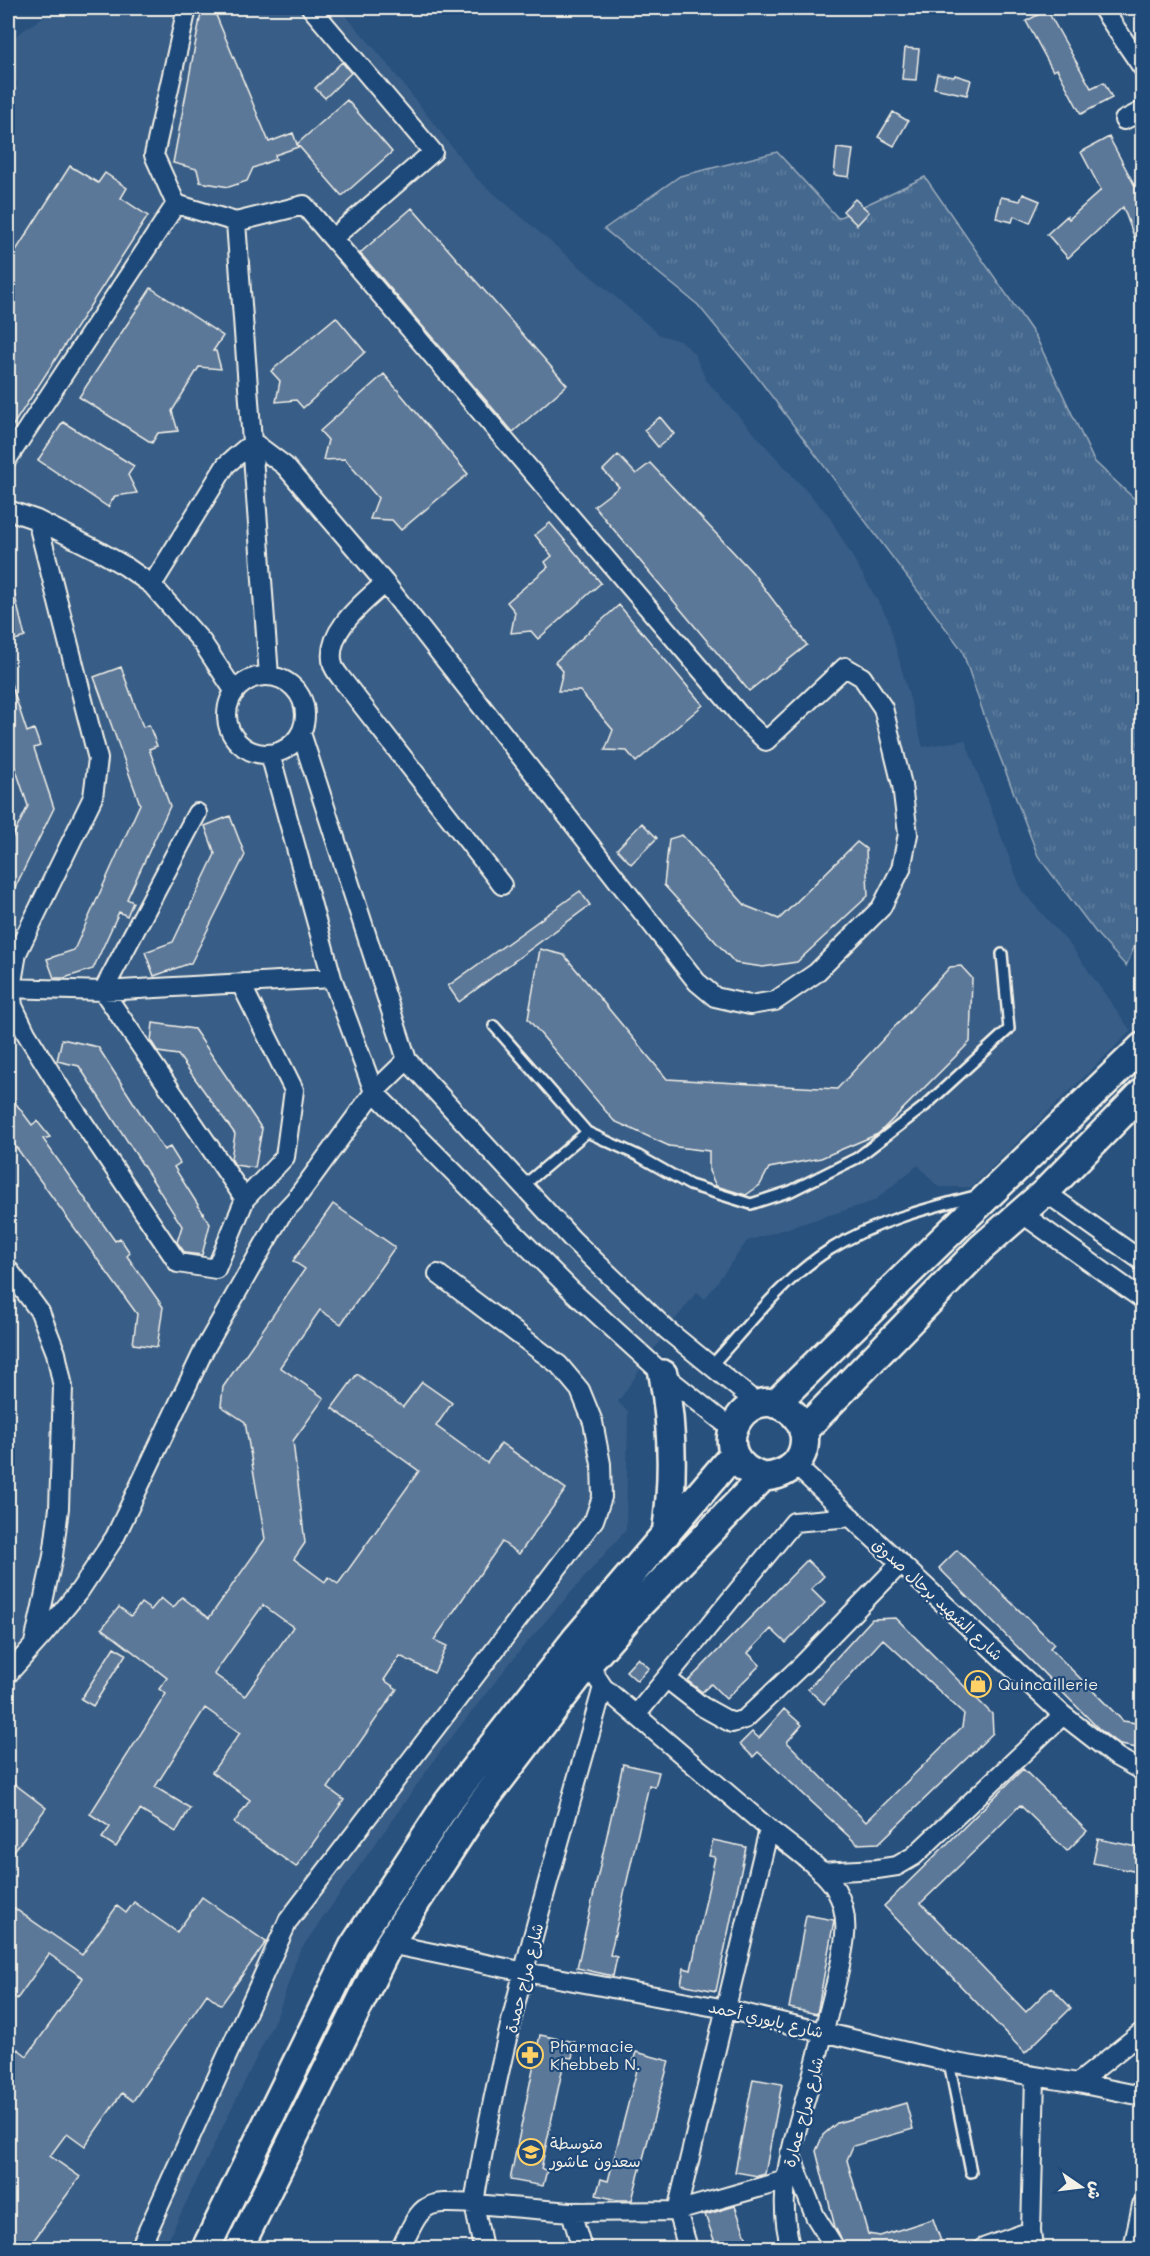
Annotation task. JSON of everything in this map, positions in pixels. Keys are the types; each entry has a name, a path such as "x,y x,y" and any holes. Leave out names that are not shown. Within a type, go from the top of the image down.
{"main road":[{"path":"206,2248 353,1947 448,1802 576,1640 666,1534 733,1442 738,1418 747,1409 767,1404 1143,1047"},
{"path":"803,1431 981,1248 1045,1192 1143,1093"},
{"path":"663,1374 673,1454 666,1534"},
{"path":"733,1442 740,1466 751,1473 763,1477 775,1477 795,1465 802,1454 803,1431 793,1413 767,1404"},
{"path":"239,2248 389,1944 472,1816 588,1664 642,1602 763,1477"}],"street":[{"path":"187,8 154,155 177,204 236,222 304,205 743,719 766,741 844,666 862,677 882,708 902,785 908,834 901,869 880,908 816,973 775,1000 750,1005 716,998 698,982 385,583 285,466 253,442"},
{"path":"311,8 434,152 333,238"},
{"path":"1102,8 1143,67"},
{"path":"1124,120 1143,111"},
{"path":"8,458 177,204"},
{"path":"236,222 269,676"},
{"path":"152,585 226,465 253,442"},
{"path":"8,510 37,520 97,550 152,585 202,642 235,692"},
{"path":"37,520 98,759 93,797 17,953 9,988 13,1006 26,1033 62,1091 178,1263 216,1269 245,1199 285,1157 294,1090 241,984"},
{"path":"385,583 345,620 334,644 333,665 340,678 502,885"},
{"path":"269,676 281,679 292,686 300,696 305,708 305,721 301,733 293,744 282,751 270,754 245,749 236,740 230,729 228,710 235,692 244,683 269,676"},
{"path":"301,733 407,1060 573,1240 668,1330 711,1366 767,1404"},
{"path":"270,754 332,978 374,1092 572,1291 733,1442"},
{"path":"103,991 197,813"},
{"path":"9,988 103,991 332,978"},
{"path":"103,991 245,1199"},
{"path":"8,1674 80,1590 115,1537 204,1350 281,1215 295,1200 374,1092 407,1060"},
{"path":"1045,1192 1143,1262"},
{"path":"1021,1213 1143,1299"},
{"path":"8,1269 40,1312 56,1353 63,1387 59,1508 53,1556 33,1646"},
{"path":"140,2248 288,1921 594,1520 602,1497 601,1464 593,1422 580,1390 559,1365 438,1274"},
{"name":"شارع الشهيد برحال صدوق","path":"795,1465 1063,1715 1117,1757 1143,1771"},
{"path":"636,1715 794,1522 851,1517"},
{"path":"668,1678 703,1707 732,1723 745,1719 803,1664 901,1563"},
{"path":"588,1664 603,1687"},
{"name":"شارع مراح عمارة","path":"603,1687 821,1872 836,1888 844,1910 846,1935 825,2033 790,2153 786,2180 785,2228 791,2248"},
{"name":"شارع مراح حمدة","path":"474,2204 484,2139 525,1972 603,1687"},
{"path":"821,1872 897,1866 914,1856 1063,1715"},
{"path":"687,2248 677,2211 769,1828"},
{"name":"شارع بابوري أحمد","path":"389,1944 726,2009 949,2062 1143,2096"},
{"path":"1078,2083 1143,2032"},
{"path":"983,2248 1032,2240 1035,2076"},
{"path":"790,2153 815,2216 835,2248"},
{"path":"401,2248 416,2216 426,2207 439,2202 571,2212 677,2211 786,2180"},
{"path":"474,2204 483,2248"},
{"path":"1133,2248 1143,2205"},
{"path":"571,2212 582,2248"}],"lane":[{"path":"494,1026 587,1132 637,1155 690,1185 751,1204 791,1191 858,1158 925,1106 1009,1029 1002,954"},
{"path":"523,1186 587,1132"},
{"path":"711,1366 799,1273 828,1251 869,1228 907,1214 992,1192"},
{"path":"949,2062 971,2172"}],"shaded area":[{"path":"56,8 339,8 381,56 477,179 660,335 683,342 695,355 706,380 829,516 888,619 923,747 965,740 1022,891 1071,946 1131,1031 972,1187 938,1187 918,1165 874,1201 747,1241 705,1299 697,1292 667,1330 618,1402 628,1412 626,1530 522,1648 443,1748 299,1952 279,2011 164,2248 8,2248 8,101 18,84 8,66 8,41"}],"green space":[{"path":"777,152 838,218 925,177 1036,337 1094,461 1142,506 1142,929 1126,966 1097,934 1038,856 985,718 962,650 758,378 698,305 604,229 680,176"}],"building":[{"path":"202,8 213,8 269,142 293,133 298,147 275,155 276,159 253,168 247,181 229,187 200,182 197,169 173,163"},
{"path":"1047,10 1091,88 1104,82 1112,98 1081,114 1057,69 1053,71 1026,21"},
{"path":"905,48 919,49 916,80 902,79"},
{"path":"342,62 351,73 325,98 315,88"},
{"path":"937,74 954,77 955,75 971,80 967,95 934,88"},
{"path":"347,100 392,152 342,196 297,144"},
{"path":"893,112 908,121 894,146 878,137"},
{"path":"1109,137 1143,201 1143,254 1141,255 1123,207 1068,258 1047,234 1067,216 1069,219 1101,190 1081,152"},
{"path":"837,148 853,150 849,177 834,175"},
{"path":"70,166 98,183 105,173 127,188 121,198 148,216 8,433 8,263"},
{"path":"1023,194 1040,201 1030,223 1014,216 1012,222 996,218 1001,197 1020,201"},
{"path":"855,199 869,212 857,225 843,211"},
{"path":"412,208 567,385 513,432 360,253"},
{"path":"151,288 223,336 213,351 216,351 221,369 199,367 172,411 178,431 158,433 152,443 79,397"},
{"path":"336,317 365,352 303,408 296,400 276,402 280,381 271,371"},
{"path":"384,374 468,474 401,530 392,520 370,519 378,498 345,459 323,460 328,440 320,431"},
{"path":"660,417 674,434 658,447 644,430"},
{"path":"63,422 134,466 128,475 137,493 115,496 108,507 38,460"},
{"path":"618,455 636,474 650,463 752,572 807,645 749,691 594,506 619,487 603,470"},
{"path":"550,523 601,583 538,639 531,631 511,633 515,612 507,602 548,567 545,562 552,556 535,535"},
{"path":"13,588 25,637 8,642 8,589"},
{"path":"619,605 703,705 636,762 627,751 605,750 613,730 580,691 558,691 563,671 555,662"},
{"path":"121,667 143,727 149,725 157,746 149,749 170,806 127,899 133,902 127,916 119,912 93,969 64,978 54,978 47,959 74,950 140,804 94,677"},
{"path":"10,681 27,732 34,729 40,746 34,748 54,808 8,902 8,846 28,806 8,746 8,682"},
{"path":"230,816 245,855 191,963 154,976 145,952 173,942 215,854 205,826"},
{"path":"642,823 657,838 631,864 617,849"},
{"path":"682,835 746,906 779,919 857,842 866,849 868,896 797,962 763,967 735,963 664,885 669,839"},
{"path":"580,891 590,905 459,1002 448,986"},
{"path":"540,949 564,955 667,1079 837,1089 950,967 961,966 972,978 970,1042 878,1134 821,1158 769,1168 760,1185 746,1195 716,1186 709,1171 709,1151 669,1146 614,1121 528,1019"},
{"path":"153,1023 194,1029 262,1129 255,1168 235,1165 231,1158 235,1134 178,1055 158,1052 151,1041"},
{"path":"62,1039 98,1047 164,1150 170,1147 180,1163 174,1167 210,1224 202,1255 185,1253 177,1242 182,1226 79,1066 57,1061"},
{"path":"8,1093 32,1125 37,1121 50,1137 43,1139 115,1241 120,1238 130,1253 127,1256 163,1307 157,1347 133,1344 137,1314 8,1136"},
{"path":"333,1204 395,1247 341,1324 320,1310 280,1367 324,1398 293,1441 305,1543 294,1559 325,1582 328,1577 338,1584 419,1471 332,1408 357,1374 403,1407 422,1382 452,1403 436,1426 487,1463 501,1443 566,1489 519,1554 502,1542 434,1640 447,1646 434,1673 400,1656 384,1680 397,1689 328,1788 344,1800 296,1867 234,1823 250,1800 212,1772 240,1733 205,1708 155,1787 190,1808 176,1832 140,1810 116,1847 102,1838 110,1827 90,1814 166,1694 159,1689 167,1678 102,1628 119,1607 131,1616 141,1603 151,1610 161,1598 173,1608 182,1597 209,1618 265,1539 245,1422 221,1406 223,1387 305,1269 293,1261","holes":["263,1605 293,1627 245,1696 214,1674"]},
{"path":"957,1550 1054,1644 1050,1648 1123,1721 1143,1724 1143,1749 1120,1745 1099,1729 939,1568"},
{"path":"807,1560 824,1576 811,1589 825,1603 786,1643 771,1629 748,1653 760,1665 726,1699 711,1684 702,1692 688,1681"},
{"path":"896,1618 992,1714 993,1733 879,1843 857,1844 758,1752 753,1757 740,1744 752,1732 759,1738 784,1709 802,1725 787,1742 866,1822 962,1727 964,1714 883,1639 824,1704 808,1689 872,1619"},
{"path":"114,1647 126,1654 93,1706 81,1699"},
{"path":"638,1658 649,1668 637,1681 626,1671"},
{"path":"623,1764 659,1772 655,1787 649,1785 610,1955 617,1957 613,1976 577,1968"},
{"path":"1023,1769 1087,1831 1067,1851 1020,1805 921,1903 1026,2012 1051,1987 1071,2008 1025,2053 884,1906"},
{"path":"8,1779 46,1808 8,1859"},
{"path":"1098,1839 1143,1848 1143,1873 1093,1863"},
{"path":"713,1840 746,1847 716,1991 681,1984 684,1968 691,1970 715,1857 709,1856"},
{"path":"202,1897 266,1942 221,2005 207,1994 133,2101 122,2093 85,2146 67,2133 50,2156 80,2177 28,2248 8,2248 8,2064 18,2049 27,2056 83,1978 49,1954 17,1999 8,1992 8,1904 82,1955 117,1906 126,1913 134,1902 177,1932"},
{"path":"806,1915 834,1920 817,2014 789,2008"},
{"path":"540,2035 575,2042 572,2058 565,2057 541,2169 547,2170 543,2186 510,2180"},
{"path":"636,2052 669,2061 632,2200 617,2200 596,2195 601,2179 608,2181 637,2070 631,2068"},
{"path":"753,2079 782,2084 765,2174 758,2176 735,2172"},
{"path":"906,2103 913,2129 853,2146 847,2160 868,2234 880,2236 933,2219 942,2244 928,2248 846,2248 835,2227 816,2151 823,2135 837,2123"},
{"path":"735,2206 750,2248 717,2248 705,2215"}],"place":[{"name":"Quincaillerie","path":"978,1684"},
{"name":"Pharmacie Khebbeb N.","path":"530,2055"},
{"name":"متوسطة سعدون عاشور","path":"531,2152"}]}
